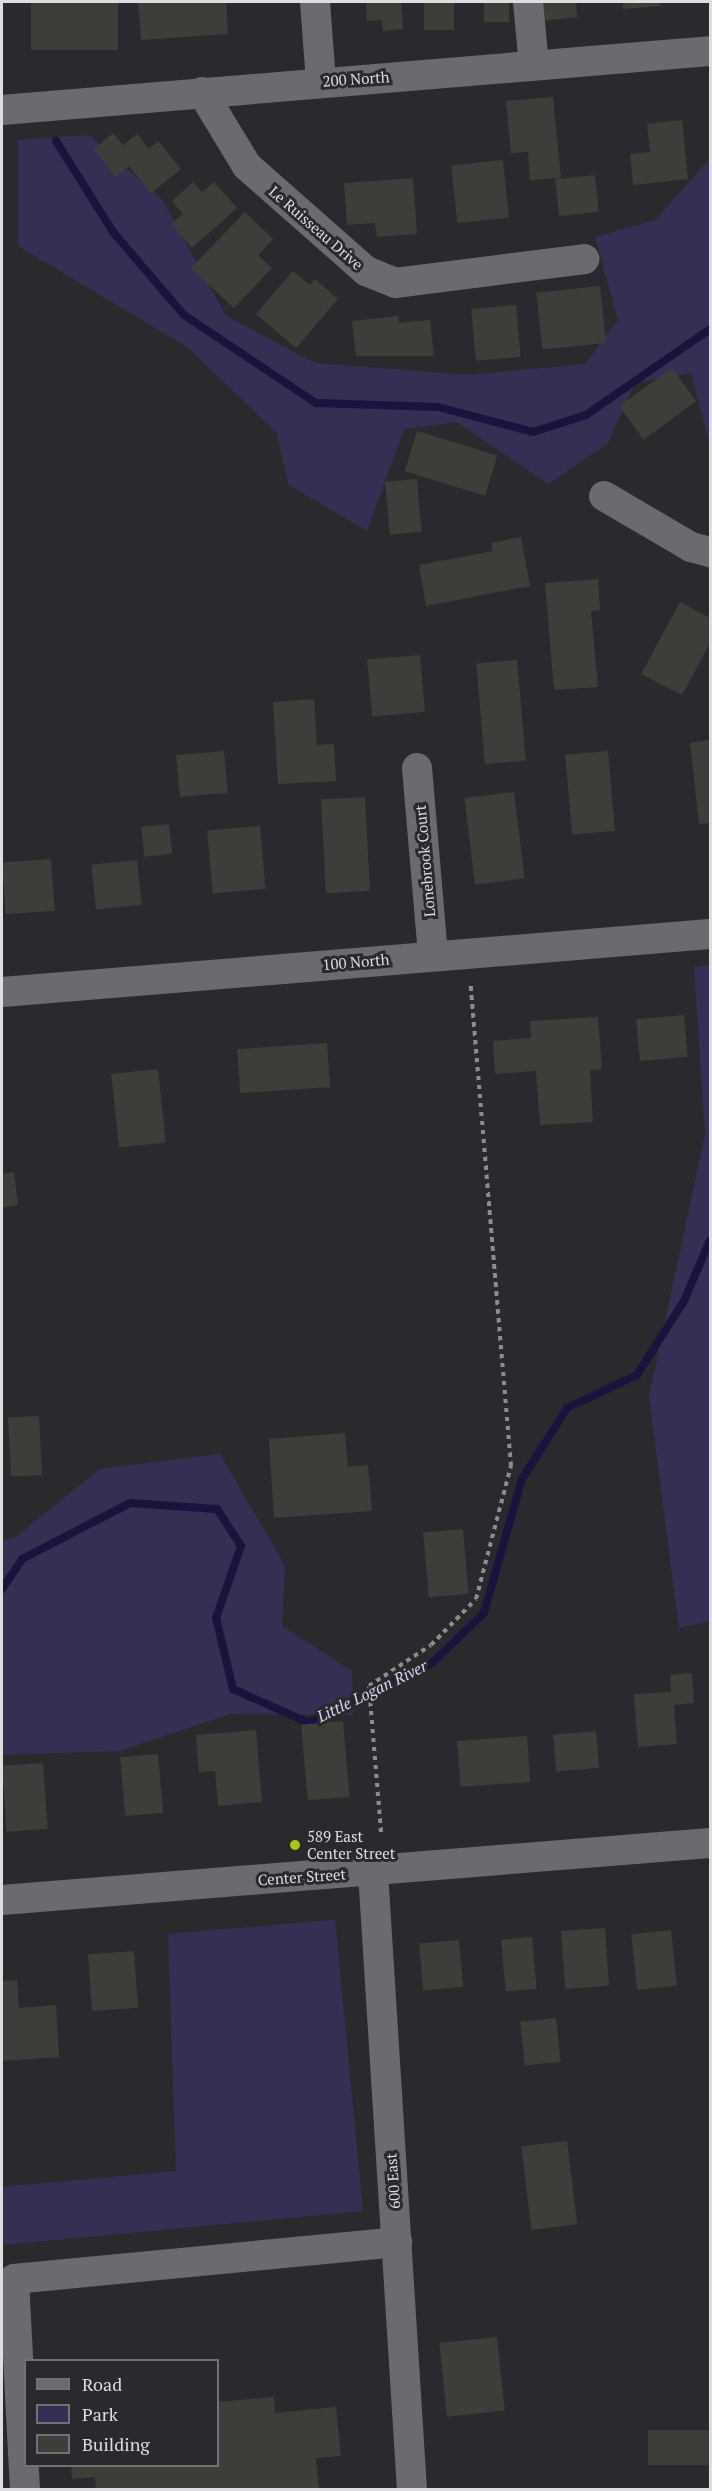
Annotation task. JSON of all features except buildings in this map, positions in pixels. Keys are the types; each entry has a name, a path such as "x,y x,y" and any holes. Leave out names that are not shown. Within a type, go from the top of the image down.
{"street":[{"path":"315,2 321,81"},
{"path":"528,2 534,65"},
{"name":"200 North","path":"2,110 321,81 711,51"},
{"name":"Le Ruisseau Drive","path":"202,92 247,166 366,271 394,283 584,259"},
{"path":"604,496 691,547 711,552"},
{"name":"Lonebrook Court","path":"417,768 433,955"},
{"name":"100 North","path":"2,992 711,934"},
{"name":"Center Street","path":"2,1900 374,1872 711,1843"},
{"name":"600 East","path":"374,1872 412,2490"},
{"path":"24,2490 14,2279 397,2242"}],"path":[{"path":"381,1832 369,1686 431,1645 476,1599 511,1466 471,986"}],"green space":[{"path":"89,135 163,201 226,316 315,363 468,375 585,364 618,320 595,237 655,220 710,159 710,446 691,373 635,383 608,443 548,484 457,422 404,429 367,531 289,485 276,432 187,347 18,246 18,140"},
{"path":"710,965 710,1621 679,1628 649,1396 705,1135 694,967"},
{"path":"220,1454 285,1566 282,1626 352,1671 353,1715 231,1714 119,1751 2,1755 2,1541 14,1538 100,1469"},
{"path":"335,1920 363,2211 2,2245 2,2187 176,2171 168,1934"}],"waterway":[{"path":"56,141 113,232 184,315 316,403 438,407 533,432 586,415 710,329"},
{"name":"Little Logan River","path":"2,1589 22,1559 130,1503 217,1509 241,1546 216,1618 233,1689 309,1723 432,1663 484,1613 522,1479 567,1408 637,1375 684,1301 710,1240"}],"place":[{"name":"589 East Center Street","path":"295,1845"}]}
